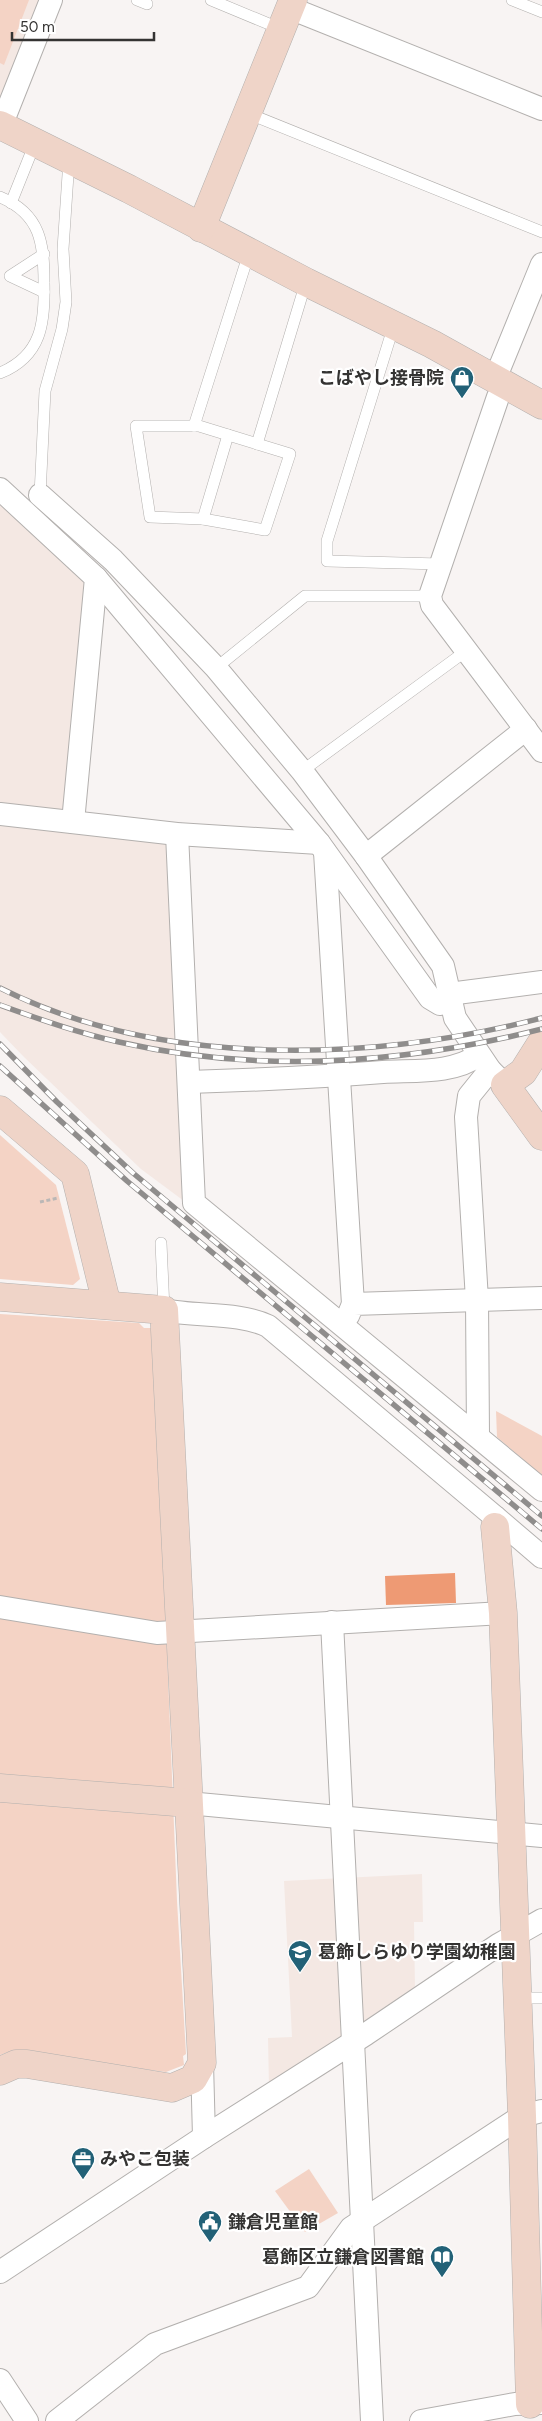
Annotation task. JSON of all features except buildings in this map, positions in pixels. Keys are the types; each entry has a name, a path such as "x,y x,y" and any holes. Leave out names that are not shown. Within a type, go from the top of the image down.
{"street":[{"path":"51,0 1,125 394,326 542,405"},
{"path":"201,228 288,12 542,109"},
{"path":"542,264 430,596 432,605 542,751"},
{"path":"0,489 96,578 322,847 430,998 440,1004 450,998 542,982"},
{"path":"40,495 113,560 216,668 302,772 366,856 443,966 455,1018 491,1070 542,1136"},
{"path":"73,822 96,578"},
{"path":"366,856 526,729"},
{"path":"0,814 177,834 322,847"},
{"path":"177,834 190,1082 194,1203 542,1490"},
{"path":"322,847 353,1304 343,1326"},
{"path":"190,1082 338,1076 450,1068 470,1062 491,1070 523,1072 542,1042"},
{"path":"478,1436 476,1300 466,1117 469,1096 491,1070"},
{"path":"0,1110 75,1174 107,1305"},
{"path":"0,1297 164,1310 185,1315 249,1319 268,1326 495,1522 542,1557"},
{"path":"353,1304 542,1298"},
{"path":"164,1310 202,2063 204,2137"},
{"path":"421,2421 534,2409 530,1998 515,1935 503,1613 495,1522"},
{"path":"0,1607 158,1633 503,1613"},
{"path":"332,1622 372,2421"},
{"path":"0,1788 188,1803 542,1836"},
{"path":"0,2272 515,1935 542,1920"},
{"path":"0,2071 16,2064 28,2064 172,2088 193,2079 202,2063"},
{"path":"56,2421 155,2344 308,2287 351,2228 532,2114"},
{"path":"0,2380 27,2421"}],"lane":[{"path":"211,0 288,12"},
{"path":"512,0 542,12"},
{"path":"247,113 542,232"},
{"path":"11,203 35,143"},
{"path":"40,495 44,391 62,329 66,302 63,249 69,160"},
{"path":"0,197 29,217 37,228 44,254 44,321 39,336 30,351 21,360 0,373"},
{"path":"194,426 249,253"},
{"path":"44,254 10,276 44,292"},
{"path":"257,444 306,282"},
{"path":"394,326 327,541 327,561 440,564"},
{"path":"136,426 194,426 228,435 290,454 265,530 203,520 150,517 136,426"},
{"path":"203,520 228,435"},
{"path":"216,668 305,596 430,596"},
{"path":"302,772 466,651"},
{"path":"161,1243 164,1310"}],"path":[{"path":"40,1202 63,1196"}],"shaded area":[{"path":"0,0 42,0 0,102"},
{"path":"0,0 29,0 4,65 0,63"},
{"path":"0,503 91,585 66,828 162,838 169,846 184,1201 141,1169 0,1032"},
{"path":"0,1135 56,1185 80,1279 73,1285 0,1279"},
{"path":"0,1314 139,1323 144,1328 154,1328 177,1901 186,2054 183,2056 184,2065 166,2072 8,2052 0,2055"},
{"path":"496,1411 542,1436 542,1476 497,1437"},
{"path":"455,1573 456,1603 386,1605 385,1576"},
{"path":"422,1874 423,1922 414,1922 415,1991 269,2088 268,2038 292,2037 284,1881"},
{"path":"309,2169 338,2213 305,2232 275,2191"}],"railway":[{"path":"0,988 63,1014 129,1033 197,1045 268,1050 338,1049 408,1043 477,1033 542,1018"},
{"path":"0,1005 74,1030 119,1042 172,1052 278,1061 331,1061 384,1057 490,1041 542,1029"},
{"path":"0,1044 57,1102 133,1173 542,1516"},
{"path":"0,1066 127,1181 542,1529"}],"place":[{"name":"こばやし接骨院","path":"462,399"},
{"name":"葛飾しらゆり学園幼稚園","path":"300,1973"},
{"name":"みやこ包装","path":"83,2180"},
{"name":"鎌倉児童館","path":"210,2243"},
{"name":"葛飾区立鎌倉図書館","path":"442,2278"}]}
